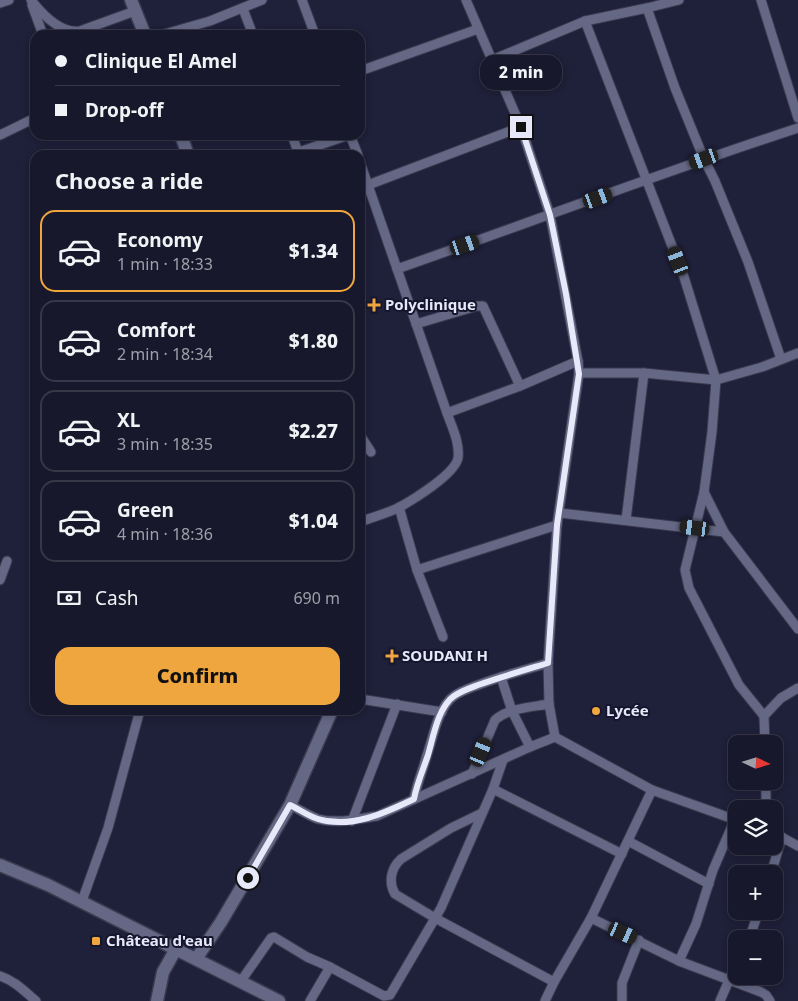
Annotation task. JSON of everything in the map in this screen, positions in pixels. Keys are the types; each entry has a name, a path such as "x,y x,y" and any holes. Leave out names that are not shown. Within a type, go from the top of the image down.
{"main road":[{"path":"135,4 143,30"},
{"path":"135,4 150,30"},
{"path":"196,958 236,897 290,805 330,715"},
{"path":"0,865 48,884 279,1001"},
{"path":"157,1001 163,972 176,949"}],"street":[{"path":"0,3 9,0"},
{"path":"30,0 43,15 69,30"},
{"path":"30,0 41,30"},
{"path":"178,30 210,21 262,0"},
{"path":"302,0 313,30"},
{"path":"466,0 521,127 550,215 578,362 579,374 557,525 548,663 549,704 555,737"},
{"path":"492,60 585,21 679,0"},
{"path":"761,0 798,118"},
{"path":"82,30 135,4"},
{"path":"647,8 675,88 704,159 716,181 730,215 781,359"},
{"path":"243,9 251,30"},
{"path":"585,21 684,277 716,380 712,432 704,492 685,570 688,588 739,685 764,716 765,735"},
{"path":"365,69 478,29"},
{"path":"0,136 30,121"},
{"path":"368,185 521,127"},
{"path":"397,269 704,159 798,128"},
{"path":"307,150 336,140"},
{"path":"365,176 448,413 457,445 458,457 456,464 451,470 399,508 365,520"},
{"path":"416,324 477,306 483,306 520,386"},
{"path":"579,374 644,372 716,380 762,368 798,353"},
{"path":"448,413 578,362"},
{"path":"626,520 644,372"},
{"path":"365,443 371,452"},
{"path":"704,492 724,532 798,629"},
{"path":"399,508 418,570 443,637"},
{"path":"560,513 724,532"},
{"path":"418,570 557,525"},
{"path":"0,580 7,561"},
{"path":"414,799 419,777 447,702 453,696 501,677 548,663"},
{"path":"501,677 512,711 530,747"},
{"path":"764,716 781,698 798,688"},
{"path":"365,701 442,712"},
{"path":"352,820 397,704"},
{"path":"472,774 495,720 499,716 512,711 549,704"},
{"path":"82,901 108,828 139,715"},
{"path":"290,805 317,818 330,821 377,816 555,737"},
{"path":"555,737 652,790 728,817"},
{"path":"241,981 272,937 307,957 384,996 388,996 435,918 493,789 503,760"},
{"path":"493,789 622,854"},
{"path":"545,1001 591,918 652,790"},
{"path":"482,813 451,828 395,865 391,888 395,894 435,918 554,982"},
{"path":"680,961 696,924 712,870 728,837"},
{"path":"783,838 798,846"},
{"path":"628,841 709,884"},
{"path":"591,918 680,961 728,979"},
{"path":"622,1001 622,983 639,940"},
{"path":"310,1001 330,967"},
{"path":"0,976 20,986 36,1001"},
{"path":"720,1001 728,981"},
{"path":"744,985 766,995 770,1001"}],"place":[{"name":"Polyclinique","path":"374,305"},
{"name":"SOUDANI H","path":"392,656"},
{"name":"Lycée","path":"596,711"},
{"name":"Château d'eau","path":"96,941"}],"route":[{"path":"248,878 290,805 317,818 343,821 377,816 414,799 419,777 447,702 453,696 470,688 548,663 557,525 579,374 566,294 550,215 521,127"}]}
